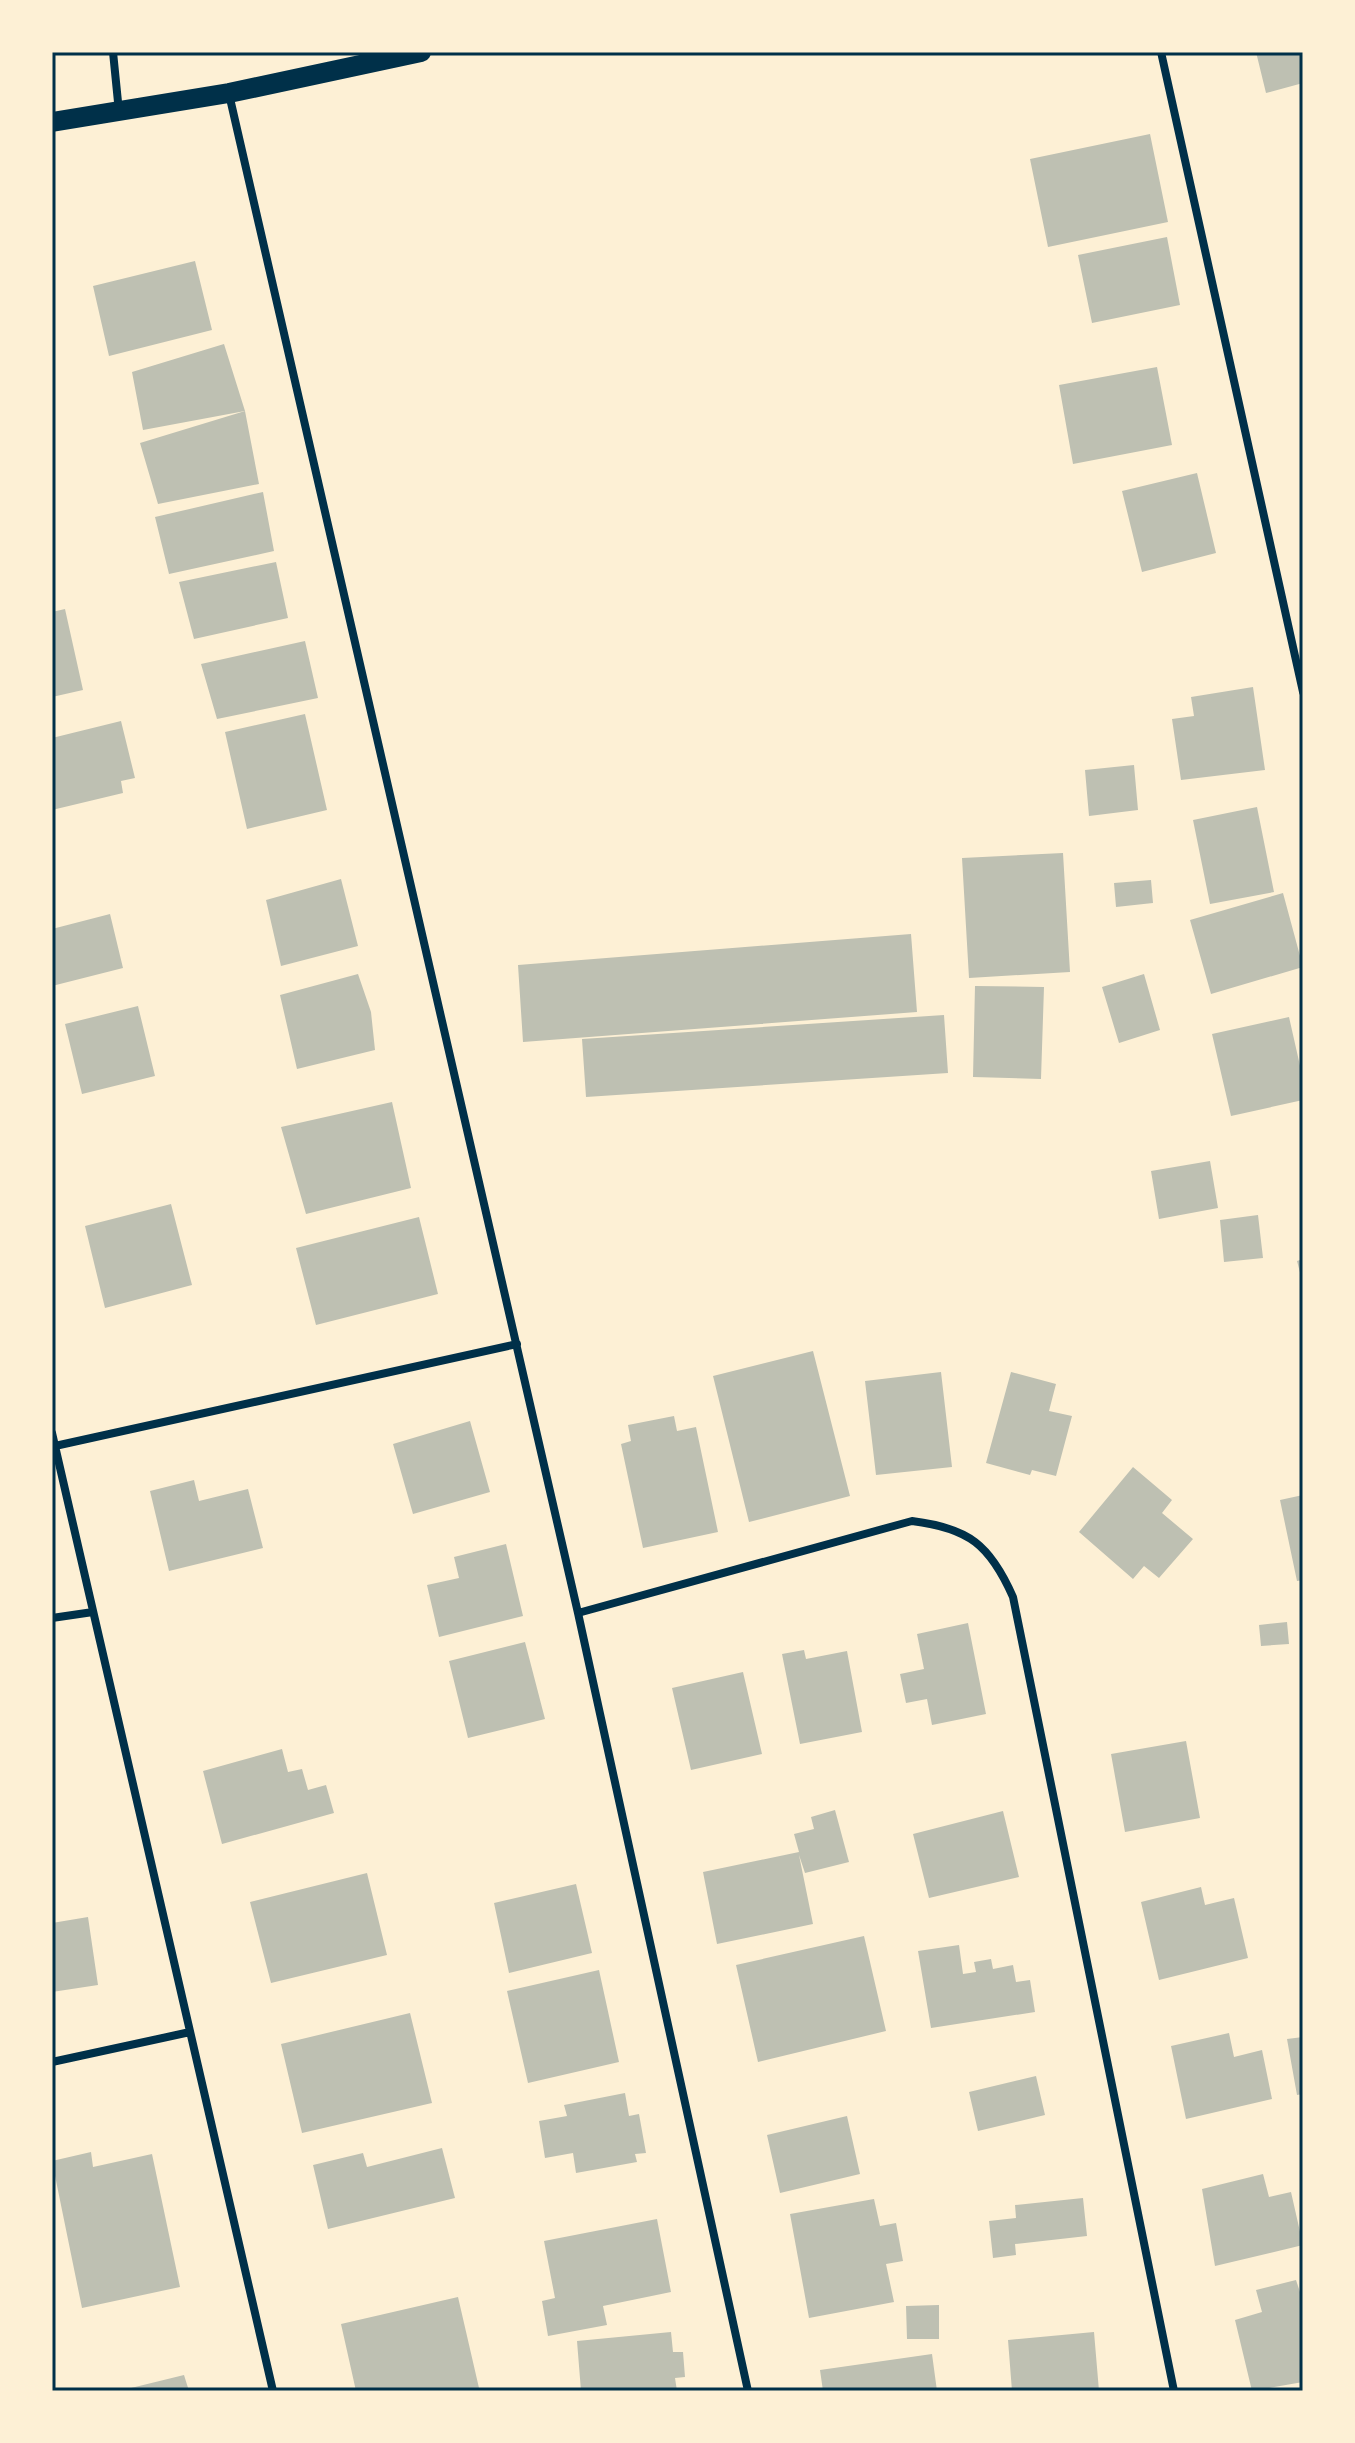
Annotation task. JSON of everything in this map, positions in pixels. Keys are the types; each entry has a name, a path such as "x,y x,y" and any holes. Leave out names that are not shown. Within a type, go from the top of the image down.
{"main road":[{"path":"52,122 229,93 421,52"}],"street":[{"path":"113,52 119,113"},
{"path":"1161,52 1303,692"},
{"path":"229,93 578,1613 748,2391"},
{"path":"55,1446 517,1344"},
{"path":"52,1433 273,2391"},
{"path":"578,1613 912,1521 946,1525 977,1540 999,1566 1013,1597 1174,2391"},
{"path":"52,1618 93,1612"},
{"path":"52,2062 190,2032"}],"building":[{"path":"1256,52 1303,52 1303,83 1266,93"},
{"path":"1150,134 1168,222 1048,247 1030,159"},
{"path":"1167,237 1180,305 1092,323 1078,255"},
{"path":"195,261 212,330 109,356 93,286"},
{"path":"224,344 245,411 143,430 132,372"},
{"path":"1157,367 1172,445 1073,464 1059,385"},
{"path":"245,411 259,484 158,504 140,443"},
{"path":"1197,473 1216,553 1142,572 1122,491"},
{"path":"263,492 274,551 169,574 155,517"},
{"path":"276,562 288,618 194,639 179,582"},
{"path":"65,609 83,690 52,697 52,612"},
{"path":"305,641 318,698 217,719 201,664"},
{"path":"1253,687 1265,770 1181,780 1172,719 1194,716 1191,697"},
{"path":"305,714 327,810 247,829 225,732"},
{"path":"121,721 135,778 121,781 123,793 52,810 52,738"},
{"path":"1134,765 1138,810 1089,816 1085,770"},
{"path":"1257,807 1274,892 1210,904 1193,820"},
{"path":"1063,853 1070,972 969,978 962,858"},
{"path":"341,879 358,946 281,966 266,900"},
{"path":"1151,880 1153,903 1116,907 1114,883"},
{"path":"1283,893 1303,967 1211,994 1190,920"},
{"path":"110,914 123,968 52,986 52,929"},
{"path":"911,934 917,1012 523,1042 518,965"},
{"path":"358,974 371,1012 375,1050 297,1069 280,995"},
{"path":"1144,974 1160,1030 1119,1043 1102,987"},
{"path":"975,986 1044,987 1041,1079 973,1077"},
{"path":"138,1006 155,1076 82,1094 65,1024"},
{"path":"944,1015 948,1073 586,1097 582,1039"},
{"path":"1289,1017 1303,1079 1303,1100 1231,1116 1212,1034"},
{"path":"392,1102 411,1188 306,1214 281,1127"},
{"path":"1210,1161 1218,1208 1159,1219 1151,1171"},
{"path":"171,1204 192,1285 105,1308 85,1226"},
{"path":"1258,1215 1263,1258 1224,1262 1220,1220"},
{"path":"419,1217 438,1294 316,1325 296,1248"},
{"path":"1303,1259 1303,1280 1302,1280 1297,1261"},
{"path":"813,1351 850,1496 749,1522 713,1376"},
{"path":"941,1372 952,1467 876,1475 865,1381"},
{"path":"1011,1372 1056,1384 1049,1411 1072,1416 1056,1476 1032,1470 1030,1475 986,1463"},
{"path":"674,1416 677,1431 696,1427 718,1532 643,1548 621,1444 631,1441 628,1425"},
{"path":"470,1421 490,1492 413,1514 393,1444"},
{"path":"1133,1467 1172,1500 1162,1513 1193,1539 1159,1578 1144,1566 1133,1579 1079,1532"},
{"path":"194,1480 199,1501 248,1489 263,1548 169,1571 150,1491"},
{"path":"1303,1495 1303,1580 1297,1581 1280,1500"},
{"path":"506,1544 523,1616 439,1637 427,1585 459,1578 454,1557"},
{"path":"1287,1622 1289,1644 1261,1646 1259,1625"},
{"path":"968,1623 986,1714 932,1725 927,1699 906,1703 900,1674 924,1669 917,1634"},
{"path":"525,1642 545,1719 468,1738 449,1661"},
{"path":"804,1650 806,1659 847,1651 862,1732 800,1744 782,1654"},
{"path":"743,1672 762,1754 691,1770 672,1688"},
{"path":"1186,1741 1200,1818 1125,1832 1111,1754"},
{"path":"282,1749 288,1772 302,1769 308,1790 326,1785 334,1813 222,1844 203,1771"},
{"path":"835,1810 849,1862 805,1873 799,1855 813,1924 717,1944 703,1872 799,1852 794,1834 814,1829 811,1817"},
{"path":"1003,1811 1019,1877 929,1898 913,1834"},
{"path":"367,1873 387,1955 271,1983 250,1902"},
{"path":"576,1884 592,1953 509,1973 494,1903"},
{"path":"1201,1887 1205,1905 1234,1898 1248,1958 1159,1980 1141,1902"},
{"path":"88,1917 98,1985 52,1992 52,1923"},
{"path":"864,1936 886,2031 758,2062 736,1965"},
{"path":"959,1945 963,1974 976,1972 974,1962 991,1959 993,1969 1013,1965 1016,1982 1030,1980 1035,2012 931,2028 918,1951"},
{"path":"599,1970 619,2062 528,2083 507,1991"},
{"path":"410,2013 432,2103 302,2133 281,2044"},
{"path":"1229,2033 1234,2057 1262,2050 1272,2099 1186,2119 1171,2046"},
{"path":"1303,2037 1303,2094 1297,2095 1287,2039"},
{"path":"1036,2076 1045,2115 978,2131 969,2092"},
{"path":"625,2093 629,2116 639,2114 646,2153 635,2154 637,2162 576,2173 573,2153 545,2158 539,2121 567,2116 564,2105"},
{"path":"847,2116 860,2174 780,2193 767,2135"},
{"path":"442,2148 455,2198 328,2229 313,2165 363,2153 367,2167"},
{"path":"91,2152 93,2167 152,2154 180,2287 82,2308 52,2161"},
{"path":"1263,2174 1269,2197 1291,2192 1303,2245 1215,2266 1202,2189"},
{"path":"1083,2198 1087,2236 1015,2244 1016,2255 993,2258 989,2221 1016,2218 1015,2205"},
{"path":"874,2199 880,2226 896,2223 903,2261 886,2264 894,2302 809,2318 790,2214"},
{"path":"657,2219 671,2292 603,2306 607,2325 548,2336 542,2301 555,2298 544,2241"},
{"path":"1296,2280 1303,2301 1303,2382 1252,2391 1235,2320 1262,2312 1256,2290"},
{"path":"458,2297 479,2388 356,2391 341,2324"},
{"path":"939,2305 939,2339 907,2339 906,2306"},
{"path":"671,2332 673,2352 683,2352 685,2377 675,2378 677,2391 581,2391 577,2341"},
{"path":"1094,2332 1099,2391 1012,2391 1008,2340"},
{"path":"932,2354 937,2391 823,2391 820,2370"},
{"path":"184,2375 189,2391 131,2391 131,2388"}]}
